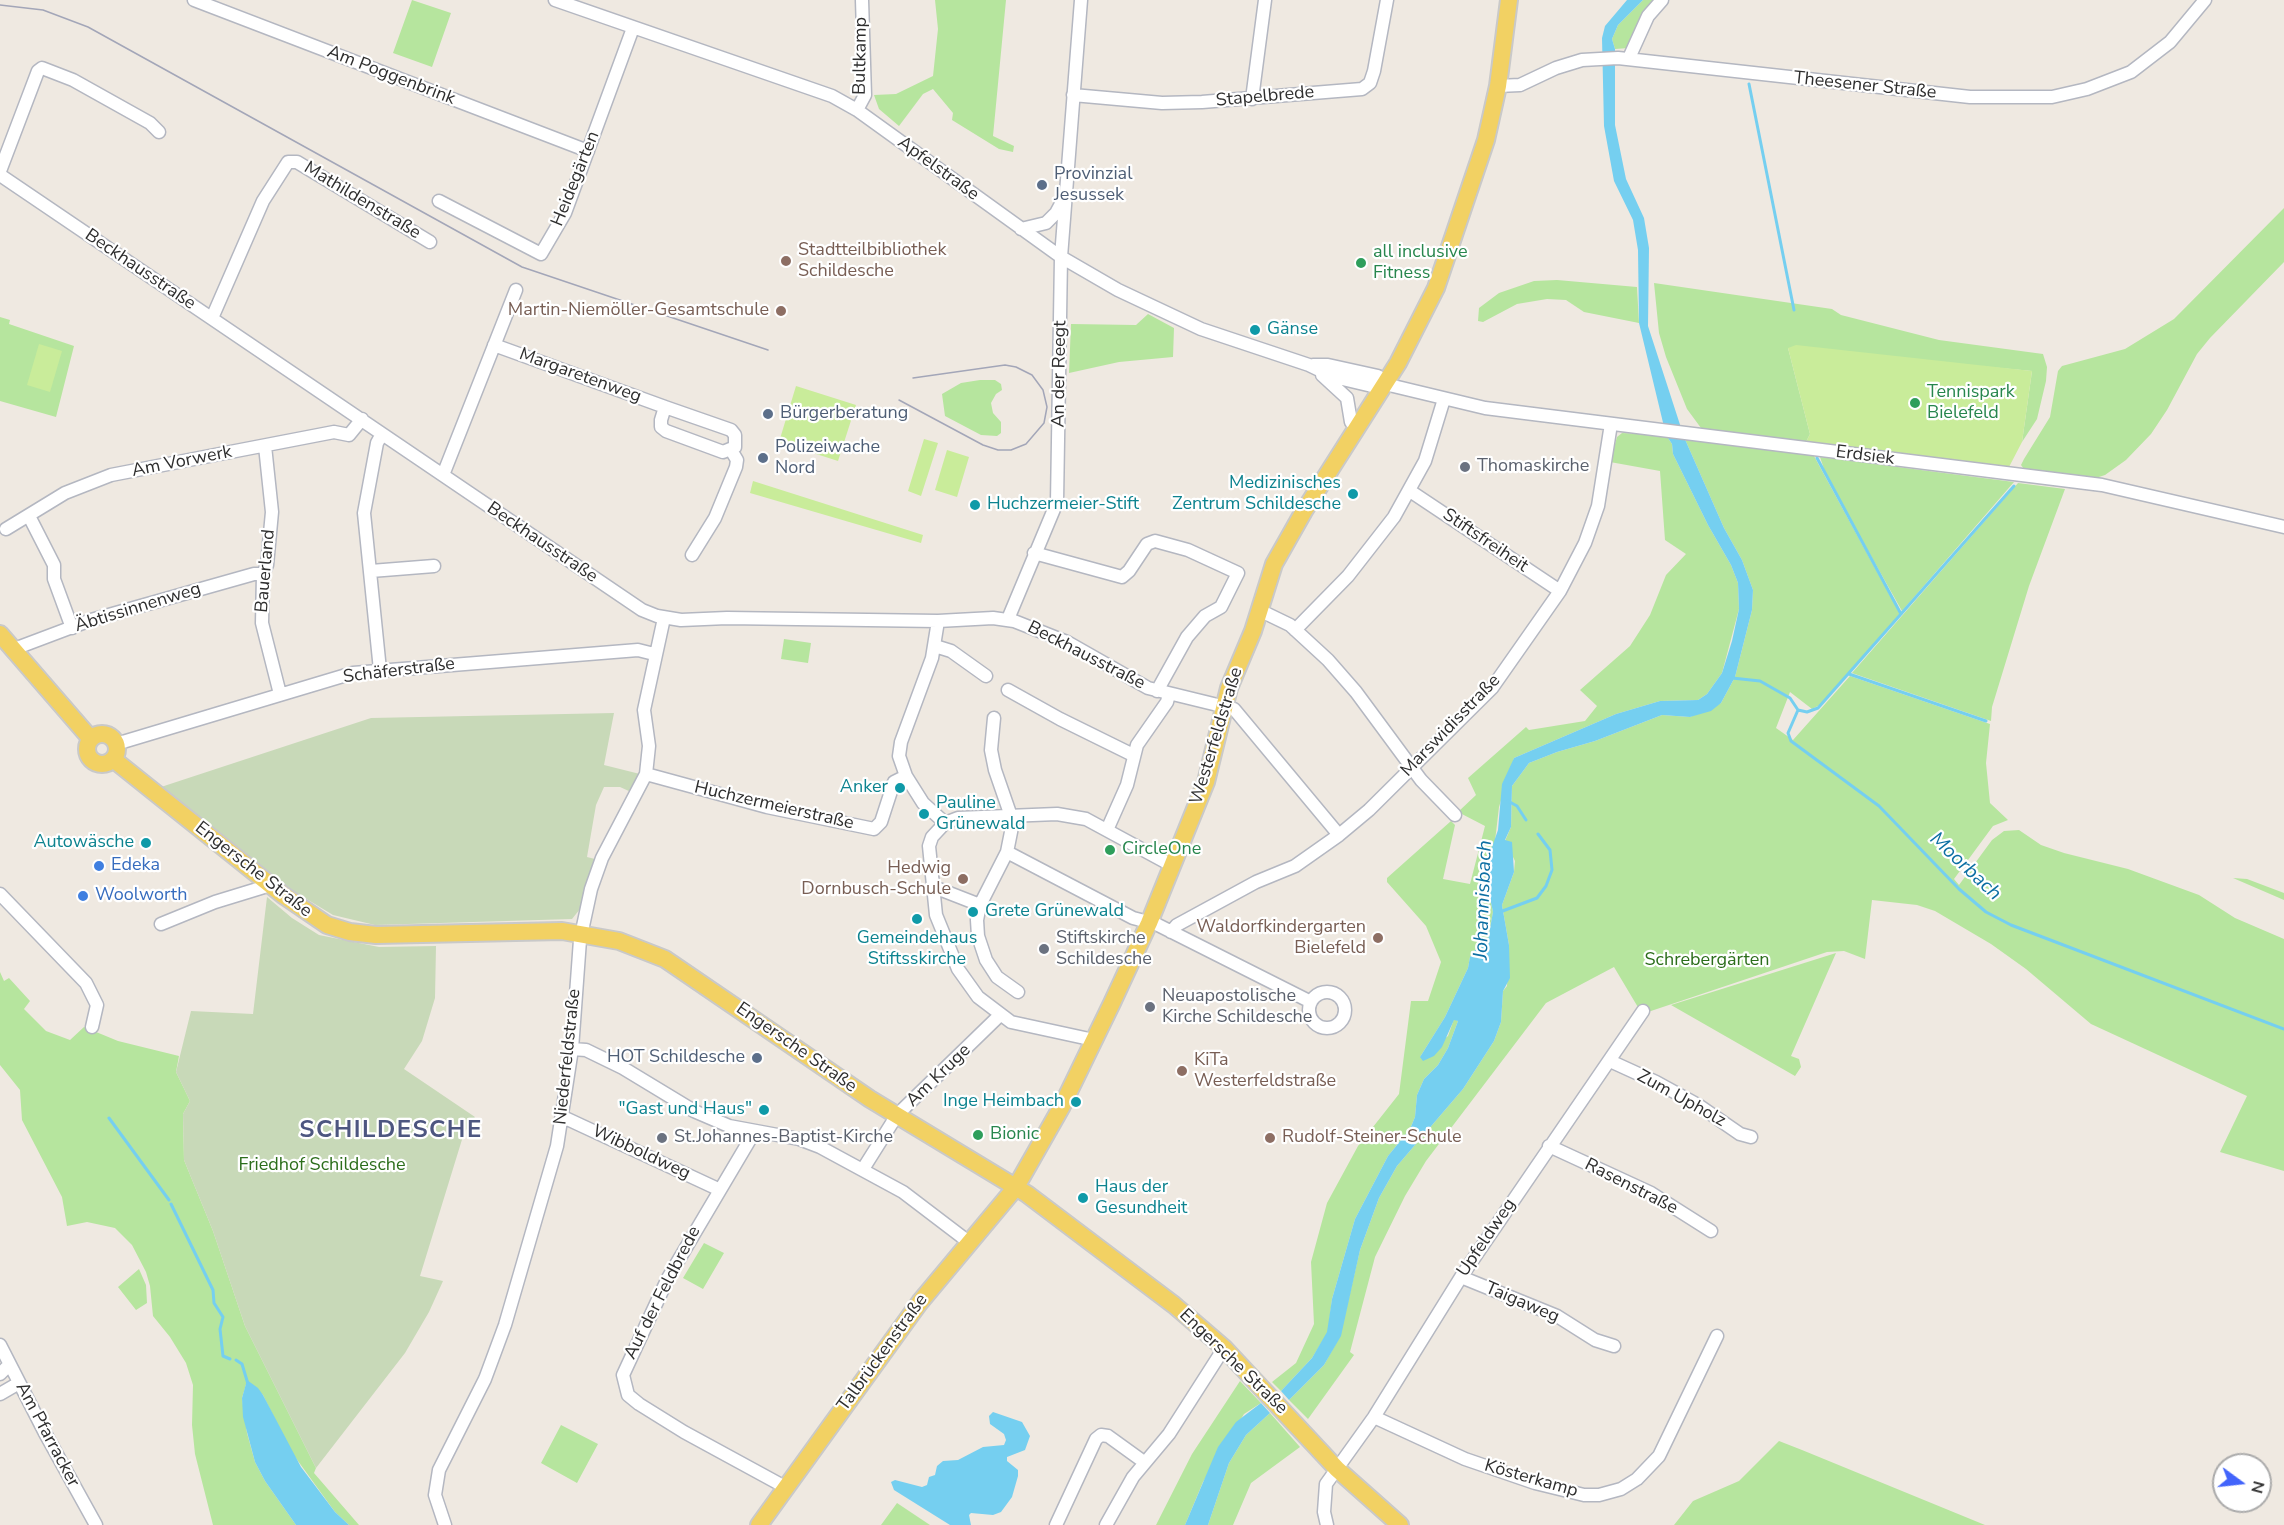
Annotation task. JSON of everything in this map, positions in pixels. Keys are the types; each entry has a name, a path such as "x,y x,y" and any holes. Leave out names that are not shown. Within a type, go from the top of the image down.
{"main road":[{"name":"Westerfeldstraße","path":"1016,1187 1062,1106 1149,923 1206,782 1225,706 1274,564 1378,382 1447,253 1476,176 1498,86 1509,0"},
{"name":"Westerfeldstraße","path":"1304,511 1351,422 1378,382"},
{"path":"0,634 90,738"},
{"path":"105,734 114,751 104,764 91,760 86,747 90,738 105,734"},
{"name":"Engersche Straße","path":"114,751 315,919 350,932 376,935 562,931 619,941 665,959 897,1115 1016,1187 1174,1305 1224,1348 1337,1469 1400,1525"},
{"name":"Talbrückenstraße","path":"759,1525 920,1302 1016,1187"}],"street":[{"name":"Am Poggenbrink","path":"194,0 588,152"},
{"name":"Apfelstraße","path":"555,0 812,87 857,110 1061,257 1118,290 1193,326 1236,343 1309,365 1334,377 1378,382"},
{"name":"Bultkamp","path":"857,110 865,95 861,0"},
{"name":"An der Reegt","path":"1008,619 1057,501 1061,257 1081,0"},
{"path":"1252,99 1265,0"},
{"name":"Stapelbrede","path":"1073,95 1162,103 1252,99 1362,89 1370,83 1374,71 1387,0"},
{"path":"1629,58 1648,16 1662,0"},
{"name":"Theesener Straße","path":"1498,86 1520,85 1556,68 1582,60 1629,58 1970,97 2052,97 2087,89 2131,72 2170,42 2205,0"},
{"name":"Heidegärten","path":"439,201 541,254 565,213 633,28"},
{"path":"0,173 38,71 42,68 73,80 150,123 159,132"},
{"name":"Mathildenstraße","path":"212,318 263,201 288,162 297,162 430,242"},
{"name":"Beckhausstraße","path":"0,173 635,606 664,618 938,621 1008,619 1067,642 1163,693 1225,706"},
{"name":"An der Reegt","path":"1021,229 1033,228 1051,219 1066,190"},
{"path":"443,475 516,290"},
{"name":"Margaretenweg","path":"494,345 730,430 736,442 731,450 723,452 666,431 661,427 665,407"},
{"path":"1309,365 1347,398 1351,422"},
{"path":"1295,630 1323,604 1373,548 1410,491 1430,449 1444,399 1378,382"},
{"name":"Erdsiek","path":"1444,399 1485,408 2102,485 2284,526"},
{"name":"Am Vorwerk","path":"6,529 65,493 111,475 334,432 349,435 362,420"},
{"name":"Marswidisstraße","path":"1171,932 1177,925 1256,882 1294,866 1339,835 1369,810 1492,687 1560,591 1582,550 1594,519 1611,424"},
{"path":"380,670 364,513 377,443 382,434"},
{"name":"Bauerland","path":"265,446 272,512 267,565 263,574 262,623 280,694"},
{"name":"Margaretenweg","path":"692,555 715,518 736,466 737,460 731,450"},
{"name":"Stiftsfreiheit","path":"1410,491 1560,591"},
{"path":"29,516 54,565 54,579 72,628"},
{"name":"Beckhausstraße","path":"1034,553 1122,576 1130,571 1147,544 1155,541 1188,550 1238,573 1221,607 1203,618 1187,638 1163,693"},
{"path":"371,571 435,566"},
{"name":"Äbtissinnenweg","path":"14,649 72,628 254,574 263,574"},
{"path":"1259,610 1284,621 1347,680 1411,767 1455,815"},
{"name":"Niederfeldstraße","path":"445,1525 436,1506 435,1495 439,1470 478,1398 505,1325 557,1146 572,1049 581,934 591,889 602,858 646,774 649,746 644,710 654,654 664,618"},
{"path":"938,621 935,646 899,748 899,760 923,803 945,823"},
{"path":"935,646 951,651 986,676"},
{"name":"Schäferstraße","path":"114,751 280,694 353,673 638,650 654,654"},
{"path":"1008,690 1133,755"},
{"path":"1107,830 1127,785 1133,755 1142,736 1167,702 1163,693"},
{"path":"1225,706 1239,714 1339,835"},
{"path":"994,718 991,750 995,770 1012,814 1012,829 1007,852 980,905 977,920 978,936 986,960 997,977 1018,992"},
{"name":"Huchzermeierstraße","path":"646,774 767,807 874,829 881,822 894,782 906,776"},
{"path":"1094,1040 1011,1022 999,1016 978,997 958,969 936,915 929,846 936,830 945,823 958,818 1012,814 1067,816 1086,819 1171,866"},
{"path":"1007,852 1114,908 1171,932 1311,1002"},
{"path":"160,924 216,902 264,887 268,882"},
{"path":"932,890 939,889 980,905"},
{"path":"0,894 86,982 97,1005 92,1027"},
{"name":"Upfeldweg","path":"1327,1525 1324,1512 1324,1492 1337,1469 1374,1417 1461,1277 1643,1011"},
{"name":"Am Kruge","path":"862,1169 897,1115 999,1016"},
{"path":"572,1049 586,1050 623,1068 694,1111 729,1126 800,1140 862,1169 903,1192 970,1243"},
{"name":"Zum Upholz","path":"1610,1061 1656,1082 1698,1105 1740,1134 1751,1137"},
{"name":"Wibboldweg","path":"563,1117 718,1189"},
{"name":"Auf der Feldbrede","path":"755,1131 718,1189 668,1278 622,1376 628,1395 639,1404 684,1432 785,1487"},
{"name":"Rasenstraße","path":"1549,1146 1651,1193 1711,1231"},
{"name":"Taigaweg","path":"1461,1277 1557,1316 1594,1340 1614,1346"},
{"name":"Kösterkamp","path":"1374,1417 1465,1459 1535,1483 1584,1495 1599,1495 1621,1489 1637,1479 1659,1456 1718,1336"},
{"name":"Am Pfarracker","path":"0,1345 4,1370 19,1383 96,1525"},
{"path":"1106,1525 1144,1462 1169,1434 1224,1348"},
{"path":"0,1394 19,1383"},
{"path":"1056,1525 1096,1439 1101,1435 1108,1436 1144,1462"}],"green space":[{"path":"412,0 451,13 432,67 393,53"},
{"path":"935,0 1006,0 993,136 1014,146 1013,152 999,149 952,120 953,113 933,89 923,94 899,126 879,109 874,95 896,94 933,76 938,29"},
{"path":"1643,0 1655,0 1629,48 1615,49 1612,39 1618,25"},
{"path":"2284,208 2284,262 2197,354 2167,410 2151,434 2126,460 2105,475 2096,478 2024,469 2021,465 2024,459 2050,417 2058,371 2062,366 2125,349 2174,319"},
{"path":"1557,280 1637,287 1639,323 1584,312 1566,300 1547,299 1517,304 1483,322 1478,321 1479,308 1499,293 1534,281"},
{"path":"1654,283 1832,309 1841,315 1939,340 2043,354 2047,367 2046,381 2037,419 2022,442 2032,371 1788,348 1810,434 1806,442 1701,428 1687,409 1666,357 1659,333"},
{"path":"1148,314 1174,328 1173,357 1119,362 1069,373 1071,324 1136,325"},
{"path":"0,317 10,320 9,324 74,346 56,417 0,401"},
{"path":"39,344 62,351 50,392 27,385"},
{"name":"Tennispark Bielefeld","path":"1796,345 2032,371 2022,442 2009,467 1806,442 1810,434 1788,348"},
{"path":"995,380 1001,384 1002,390 996,394 991,403 993,413 1001,422 1001,433 997,436 981,435 945,416 942,394 961,383"},
{"path":"796,386 856,405 838,461 779,442"},
{"path":"1622,433 1666,435 1708,525 1731,565 1738,583 1739,609 1722,673 1707,694 1698,700 1660,701 1616,714 1514,758 1499,807 1495,841 1484,870 1493,912 1487,945 1475,950 1470,957 1468,968 1445,1017 1420,1057 1448,1036 1454,1019 1458,1021 1448,1048 1438,1065 1424,1079 1417,1095 1415,1117 1410,1129 1388,1156 1355,1219 1332,1299 1328,1332 1312,1358 1281,1391 1272,1382 1296,1363 1314,1324 1311,1262 1327,1203 1358,1146 1399,1094 1411,1001 1428,1001 1441,962 1426,926 1387,882 1387,878 1451,821 1455,825 1443,879 1470,884 1485,826 1458,812 1476,795 1468,778 1526,727 1529,730 1585,721 1597,706 1580,690 1630,646 1650,615 1666,575 1686,554 1665,540 1660,471 1610,462 1617,437"},
{"name":"Schrebergärten","path":"1684,437 1814,456 1900,614 1820,705 1812,709 1790,692 1776,728 1793,740 1850,676 1990,724 1986,763 1990,803 2008,820 1993,826 1954,879 1959,885 1992,840 2004,831 2019,830 2041,845 2128,869 2199,895 2235,918 2284,939 2284,1171 2220,1152 2247,1096 2091,1024 2026,969 1991,944 1935,911 1917,905 1872,900 1865,959 1844,951 1827,952 1642,1014 1614,967 1546,1003 1426,1161 1405,1196 1375,1257 1350,1352 1354,1355 1308,1419 1289,1400 1324,1365 1340,1336 1360,1250 1379,1198 1397,1166 1463,1089 1494,1041 1501,1022 1503,991 1507,986 1509,945 1502,905 1514,872 1515,861 1505,841 1511,827 1512,786 1529,763 1662,715 1690,717 1721,703 1735,677 1752,610 1753,590 1742,560 1724,528"},
{"path":"924,439 938,443 921,496 908,491"},
{"path":"947,450 969,457 957,497 935,490"},
{"path":"1820,457 2014,482 1902,611 1827,478"},
{"path":"753,481 923,535 921,543 750,493"},
{"path":"2018,483 2065,489 2029,586 1992,707 1991,721 1852,673"},
{"path":"784,639 811,643 808,663 781,659"},
{"path":"614,713 604,765 640,774 631,792 620,787 604,787 596,805 587,857 595,859 580,909 572,919 375,925 333,915 290,889 161,787 371,718"},
{"path":"2233,878 2247,879 2284,893 2284,900"},
{"name":"Friedhof Schildesche","path":"267,897 292,918 319,935 379,947 436,946 435,998 422,1041 404,1069 475,1117 464,1133 420,1276 443,1281 429,1312 405,1353 316,1468 245,1326 213,1231 184,1160 183,1114 190,1101 176,1072 191,1011 253,1014"},
{"path":"1836,953 1791,1056 1799,1059 1801,1067 1795,1076 1671,1005"},
{"path":"0,972 4,981 9,978 30,1001 24,1009 46,1031 70,1040 84,1027 118,1041 179,1056 176,1072 190,1101 183,1114 184,1160 213,1231 245,1326 316,1468 314,1473 359,1525 349,1525 335,1512 290,1450 263,1395 247,1381 242,1398 247,1433 255,1462 265,1481 296,1525 213,1525 195,1454 192,1425 193,1385 186,1363 170,1337 153,1316 146,1272 132,1245 115,1228 87,1222 67,1226 62,1197 22,1120 20,1090 0,1065"},
{"path":"704,1243 724,1253 703,1289 683,1278"},
{"path":"139,1269 146,1285 147,1303 136,1310 118,1287"},
{"path":"1240,1381 1261,1403 1244,1414 1203,1482 1185,1525 1156,1525 1192,1454"},
{"path":"1270,1413 1300,1447 1251,1483 1233,1525 1208,1525 1229,1463 1246,1435"},
{"path":"561,1425 598,1444 577,1483 541,1463"},
{"path":"1779,1441 1985,1525 1674,1525 1693,1501 1739,1481"},
{"path":"897,1503 930,1525 881,1525"}],"water":[{"path":"1627,0 1643,0 1618,25 1612,39 1615,49 1615,125 1626,179 1644,218 1649,248 1648,326 1684,437 1724,528 1742,560 1753,590 1752,610 1735,677 1721,703 1711,711 1690,717 1662,715 1595,741 1557,752 1529,763 1512,786 1511,827 1505,840 1512,842 1514,872 1502,905 1509,945 1510,978 1503,991 1501,1022 1494,1041 1463,1089 1397,1166 1379,1198 1360,1250 1341,1336 1324,1365 1289,1400 1281,1391 1312,1358 1327,1332 1332,1299 1355,1219 1388,1156 1410,1129 1415,1117 1417,1095 1424,1079 1438,1065 1448,1048 1458,1021 1454,1020 1442,1047 1434,1056 1423,1061 1420,1057 1445,1017 1468,968 1470,957 1475,950 1487,945 1493,912 1484,870 1498,830 1502,784 1514,758 1616,714 1660,701 1698,700 1707,694 1722,673 1732,641 1739,609 1738,583 1731,565 1708,525 1673,454 1672,444 1666,435 1639,323 1638,250 1633,220 1614,181 1604,126 1602,38 1605,26"},
{"path":"247,1380 263,1395 301,1467 335,1512 349,1525 296,1525 265,1481 255,1462 243,1417 242,1398"},
{"path":"1261,1403 1270,1413 1246,1435 1229,1463 1208,1525 1185,1525 1218,1447 1236,1422"},
{"path":"993,1412 1022,1422 1030,1436 1025,1450 1007,1457 1007,1461 1018,1470 1018,1476 1012,1497 1001,1512 993,1515 971,1513 969,1515 971,1525 950,1525 894,1490 891,1482 895,1480 922,1487 927,1485 929,1477 935,1475 937,1466 943,1461 958,1460 983,1447 1004,1445 1006,1440 1004,1434 990,1424 989,1416"}],"waterway":[{"path":"1749,84 1794,310"},
{"path":"1817,458 1901,614"},
{"path":"1798,710 1807,712 1818,708 2014,486"},
{"path":"1849,674 1986,721"},
{"name":"Moorbach","path":"1732,678 1760,681 1790,698 1798,710 1788,733 1791,741 1879,806 1959,889 1986,912 2011,925 2284,1029"},
{"path":"1508,801 1517,806 1526,820"},
{"name":"Johannisbach","path":"1500,912 1537,898 1546,886 1552,870 1550,850 1538,834"},
{"path":"109,1118 169,1200"},
{"path":"171,1204 213,1290 214,1303 223,1317 220,1329 223,1356 230,1359"},
{"path":"236,1360 242,1364 248,1384"}],"tram line":[{"path":"0,5 43,10 88,27 522,267 768,350"},
{"path":"899,400 983,445 998,450 1011,450 1026,444 1044,423 1047,407 1043,390 1032,375 1016,367 1005,365 913,378"}],"place":[{"name":"Provinzial Jesussek","path":"1042,185"},
{"name":"Stadtteilbibliothek Schildesche","path":"786,261"},
{"name":"all inclusive Fitness","path":"1361,263"},
{"name":"Martin-Niemöller-Gesamtschule","path":"781,311"},
{"name":"Gänse","path":"1255,330"},
{"name":"Tennispark Bielefeld","path":"1915,403"},
{"name":"Bürgerberatung","path":"768,414"},
{"name":"Polizeiwache Nord","path":"763,458"},
{"name":"Thomaskirche","path":"1465,467"},
{"name":"Medizinisches Zentrum Schildesche","path":"1353,494"},
{"name":"Huchzermeier-Stift","path":"975,505"},
{"name":"Anker","path":"900,788"},
{"name":"Pauline Grünewald","path":"924,814"},
{"name":"Autowäsche","path":"146,843"},
{"name":"CircleOne","path":"1110,850"},
{"name":"Edeka","path":"99,866"},
{"name":"Hedwig Dornbusch-Schule","path":"963,879"},
{"name":"Woolworth","path":"83,896"},
{"name":"Grete Grünewald","path":"973,912"},
{"name":"Gemeindehaus Stiftsskirche","path":"917,919"},
{"name":"Waldorfkindergarten Bielefeld","path":"1378,938"},
{"name":"Stiftskirche Schildesche","path":"1044,949"},
{"name":"Neuapostolische Kirche Schildesche","path":"1150,1007"},
{"name":"HOT Schildesche","path":"757,1058"},
{"name":"KiTa Westerfeldstraße","path":"1182,1071"},
{"name":"Inge Heimbach","path":"1076,1102"},
{"name":"\"Gast und Haus\"","path":"764,1110"},
{"name":"Bionic","path":"978,1135"},
{"name":"St.Johannes-Baptist-Kirche","path":"662,1138"},
{"name":"Rudolf-Steiner-Schule","path":"1270,1138"},
{"name":"Haus der Gesundheit","path":"1083,1198"}],"district":[{"name":"SCHILDESCHE","path":"391,1131"}]}
